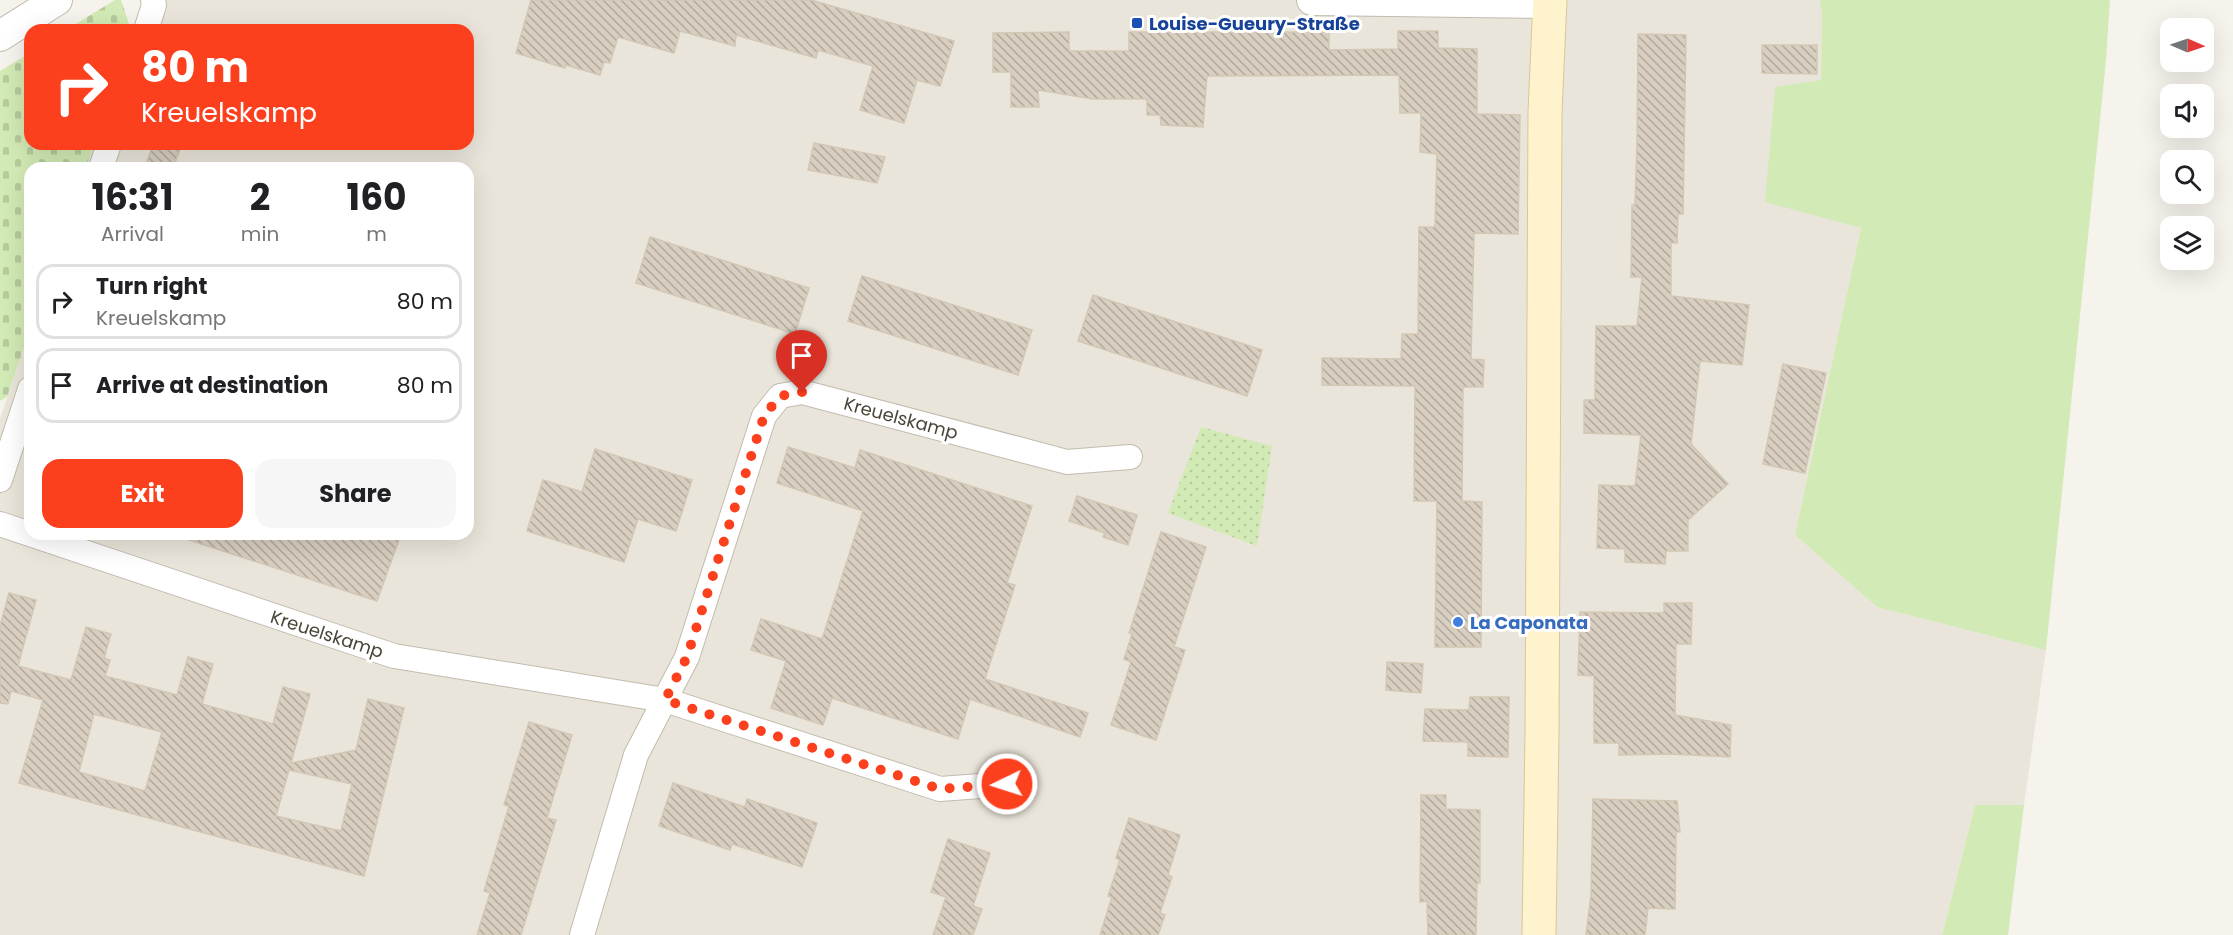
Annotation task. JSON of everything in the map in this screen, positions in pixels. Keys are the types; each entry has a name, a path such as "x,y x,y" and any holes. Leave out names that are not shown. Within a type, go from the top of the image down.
{"main road":[{"path":"1539,935 1545,124 1550,1"}],"street":[{"path":"0,36 57,0"},
{"path":"148,24 154,5 153,0"},
{"path":"1312,0 1550,1"},
{"name":"Kreuelskamp","path":"582,935 636,755 687,657 764,416 780,396 802,392 1067,462 1130,457"},
{"path":"0,480 24,407"},
{"name":"Kreuelskamp","path":"0,524 24,532"},
{"name":"Kreuelskamp","path":"48,540 393,656 665,700 940,789 1007,784"}],"shaded area":[{"path":"143,0 1820,0 1822,14 1821,81 1861,228 1795,535 1877,607 2046,650 2024,805 1975,805 1942,935 0,935 0,419 24,348 24,540 474,540 474,162 88,162 92,150 474,150 474,24 135,24"}],"green space":[{"path":"115,0 121,0 129,24 76,24"},
{"path":"1820,0 2110,0 2106,60 2046,650 1877,607 1795,535 1861,228 1765,202 1775,87 1821,80 1822,14"},
{"path":"24,57 24,150 92,150 88,162 24,162 24,347 7,397 0,401 0,71"},
{"path":"1201,427 1272,446 1257,546 1168,513"},
{"path":"1975,805 2024,805 2008,935 1942,935"}],"building":[{"path":"531,0 811,0 954,41 940,86 917,80 904,123 860,110 873,66 818,50 816,58 736,35 735,46 680,31 674,53 618,37 610,63 604,62 600,75 566,65 565,68 516,53"},
{"path":"1398,31 1438,31 1438,48 1477,49 1477,114 1520,115 1518,234 1474,233 1471,359 1484,360 1483,387 1463,387 1462,501 1482,502 1481,647 1435,647 1437,501 1414,501 1415,386 1322,385 1322,358 1401,359 1402,334 1418,334 1419,227 1435,227 1437,154 1420,152 1421,113 1400,113 1399,75 1207,76 1203,127 1161,125 1160,115 1147,115 1147,99 1093,99 1038,90 1039,107 1011,107 1011,72 993,72 993,33 1069,32 1069,51 1129,51 1129,32 1329,32 1329,50 1398,49"},
{"path":"1638,34 1686,35 1683,214 1678,214 1677,243 1671,243 1671,296 1749,305 1742,365 1700,361 1691,444 1728,484 1688,520 1688,551 1666,551 1665,564 1625,562 1625,549 1597,548 1599,485 1635,486 1641,435 1584,433 1584,400 1595,400 1596,326 1637,326 1642,277 1631,277 1632,205 1635,205 1637,145"},
{"path":"1762,45 1817,45 1817,74 1762,73"},
{"path":"814,143 885,157 877,183 808,170"},
{"path":"151,150 180,150 175,162 147,162"},
{"path":"650,237 809,288 795,334 636,283"},
{"path":"862,276 1032,330 1018,375 848,321"},
{"path":"1093,295 1262,350 1247,396 1078,341"},
{"path":"1783,364 1826,373 1805,473 1763,464"},
{"path":"788,447 855,468 860,450 1032,506 1007,583 1015,585 985,679 1088,713 1080,737 970,699 958,739 832,698 823,725 771,708 786,661 751,650 761,619 822,639 863,511 777,483"},
{"path":"595,449 692,480 676,531 638,519 624,562 527,531 543,480 582,492"},
{"path":"1077,496 1137,515 1128,545 1103,537 1105,533 1069,521"},
{"path":"1161,532 1206,547 1174,647 1185,650 1156,740 1111,725 1131,662 1124,659 1132,634 1129,633"},
{"path":"189,540 399,540 377,601"},
{"path":"9,593 36,600 18,666 71,680 86,627 111,634 104,658 110,660 105,676 177,695 188,657 213,664 202,704 273,724 283,687 310,694 291,763 356,750 368,699 404,708 364,876 19,783 43,700 11,691 8,704 0,703 0,626","holes":["94,714 162,732 145,791 79,772","289,770 352,784 341,831 276,816"]},
{"path":"1664,603 1692,603 1691,644 1676,644 1675,715 1731,725 1730,757 1670,754 1619,755 1619,743 1594,743 1594,676 1578,675 1580,612 1664,613"},
{"path":"1387,662 1423,664 1421,693 1386,690"},
{"path":"1470,697 1509,697 1508,757 1468,756 1468,742 1423,741 1425,709 1469,710"},
{"path":"529,722 572,735 547,818 556,820 521,935 477,935 490,893 484,891 509,806 504,805"},
{"path":"673,783 745,807 747,799 817,823 802,867 732,844 730,850 659,826"},
{"path":"1421,795 1446,795 1446,809 1480,810 1480,883 1477,883 1476,935 1428,935 1427,901 1420,902"},
{"path":"1593,799 1677,801 1680,832 1676,832 1675,909 1648,908 1645,935 1586,935 1591,895"},
{"path":"1129,818 1180,835 1168,875 1172,877 1160,913 1165,915 1158,935 1100,935 1112,897 1108,896 1120,860 1116,858"},
{"path":"948,839 990,853 973,906 982,909 973,935 933,935 946,897 931,892"}],"place":[{"name":"Louise-Gueury-Straße","path":"1137,23"},
{"name":"La Caponata","path":"1458,622"}],"route":[{"path":"802,392 780,396 764,416 687,657 665,700 835,753 940,789 1007,784"}]}
